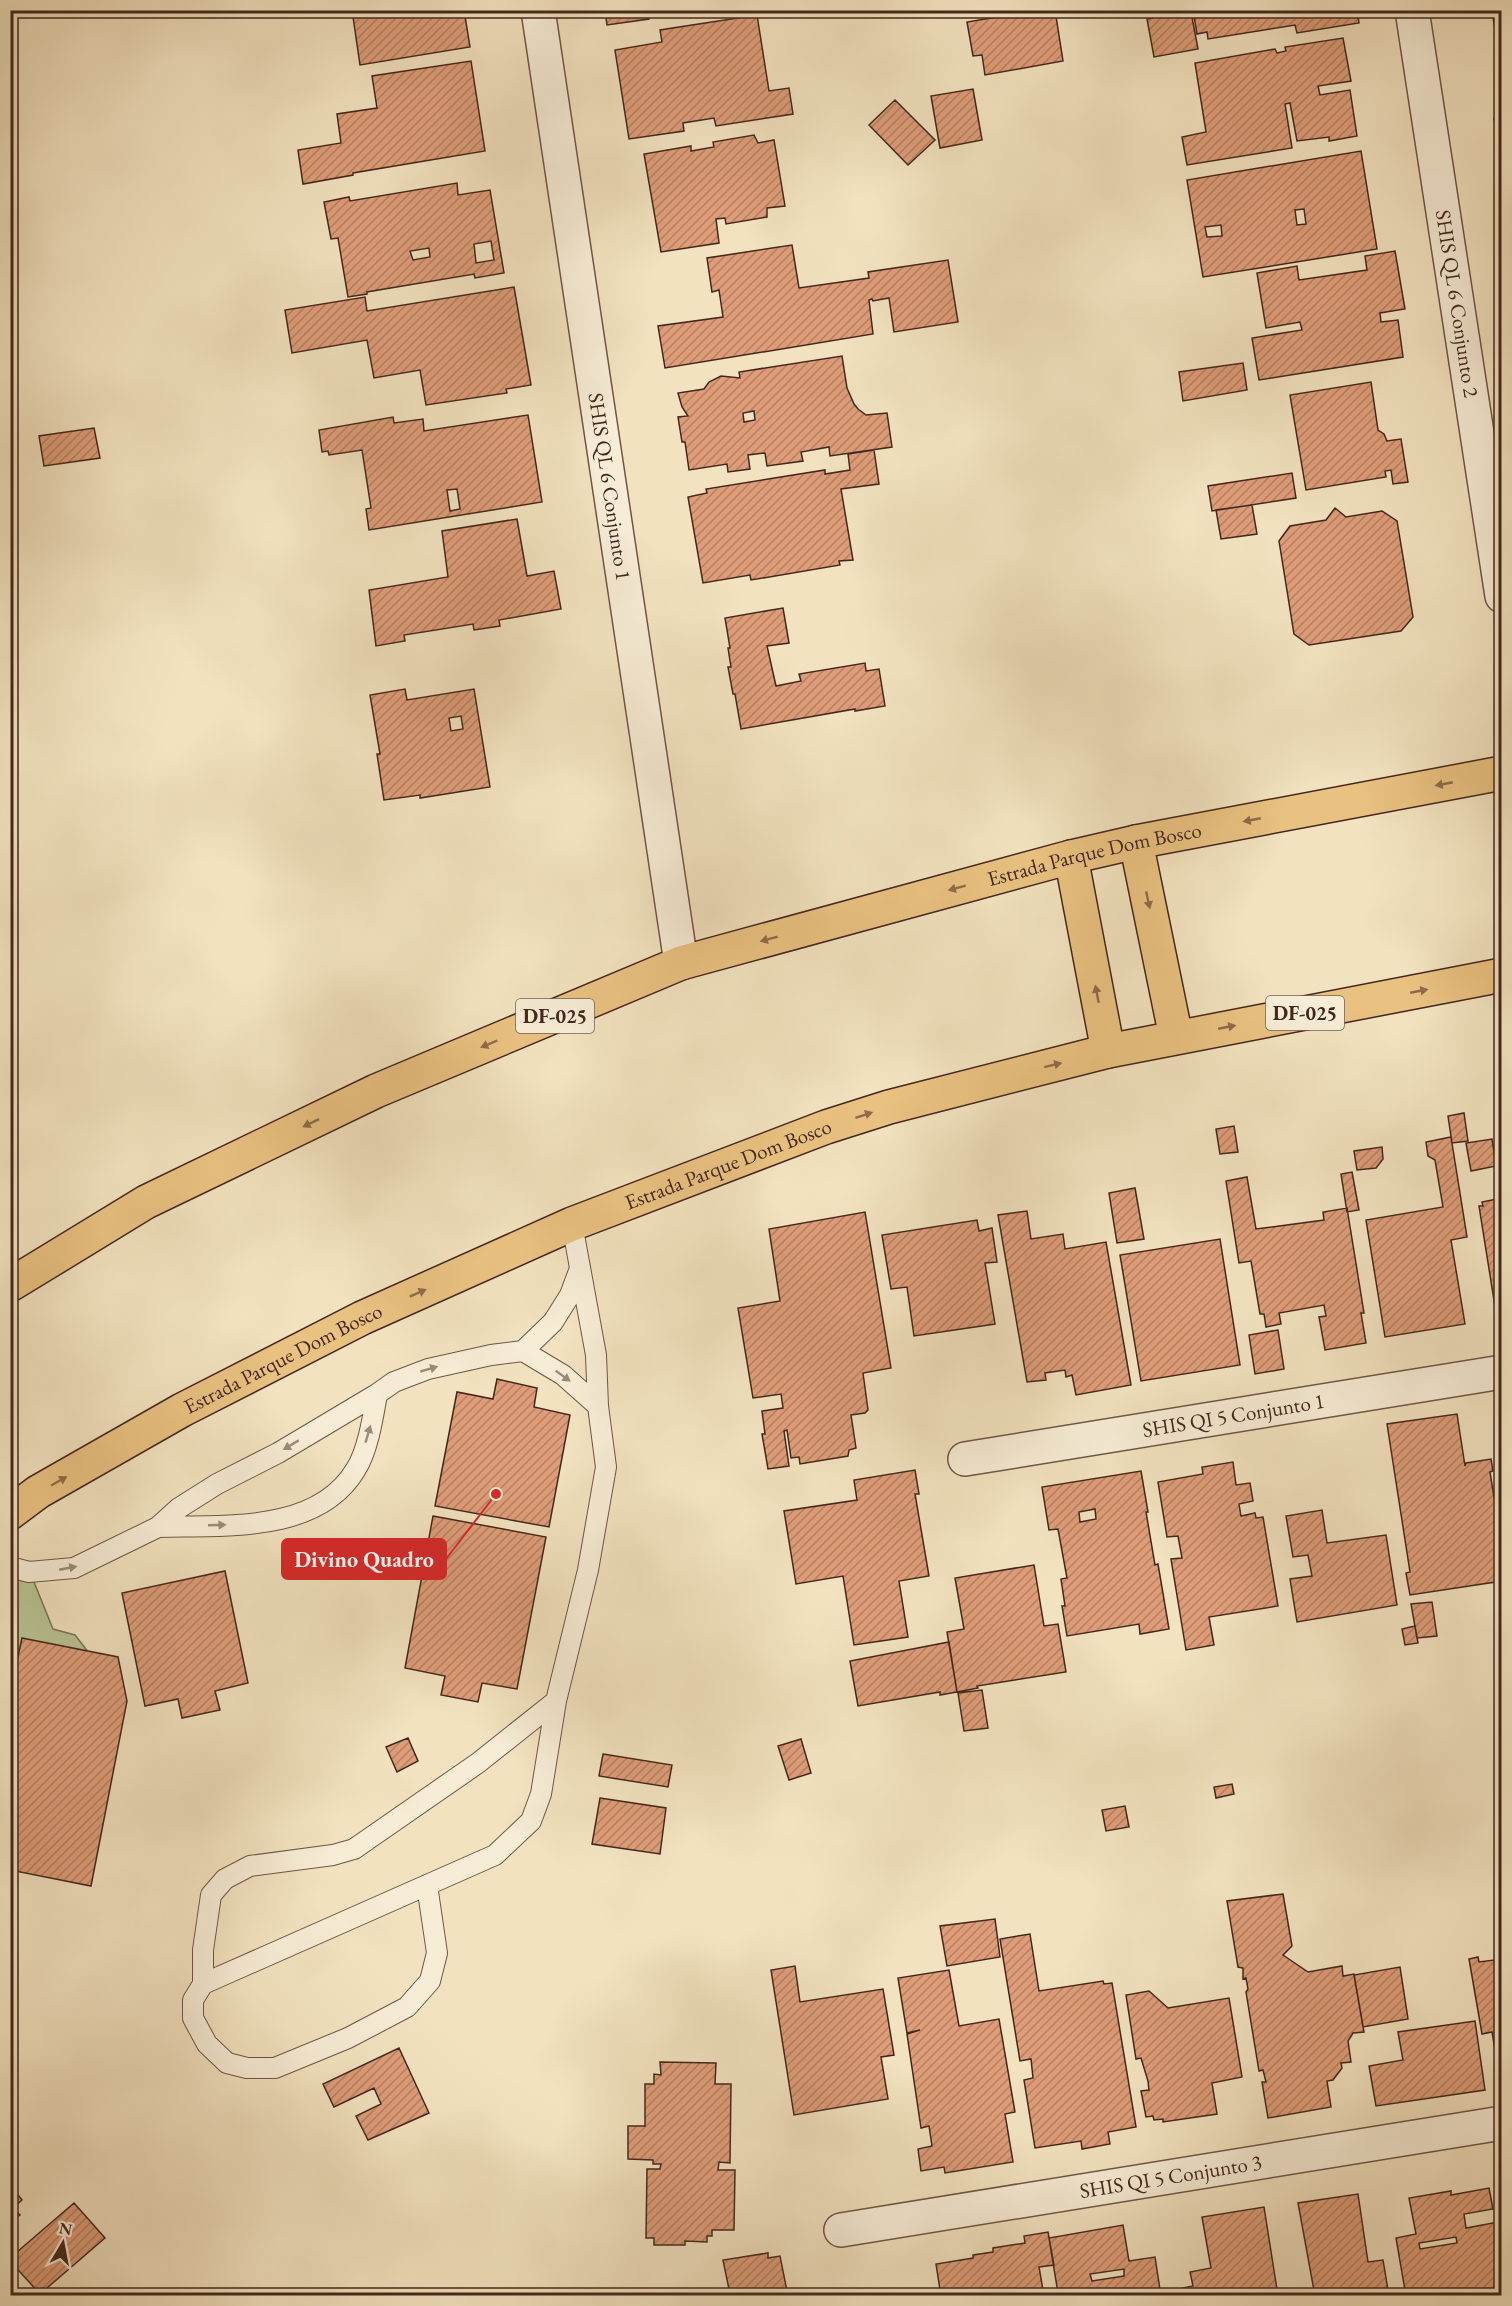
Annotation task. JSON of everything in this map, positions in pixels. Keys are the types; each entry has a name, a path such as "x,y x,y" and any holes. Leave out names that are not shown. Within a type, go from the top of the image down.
{"main road":[{"name":"Estrada Parque Dom Bosco","path":"10,1285 146,1202 376,1091 681,963 1071,857 1136,842 1502,773"},
{"path":"1136,842 1176,1037"},
{"path":"1071,857 1108,1052"},
{"name":"Estrada Parque Dom Bosco","path":"10,1513 38,1492 182,1410 362,1318 572,1224 750,1155 889,1107 1108,1052 1502,975"}],"street":[{"name":"SHIS QL 6 Conjunto 1","path":"538,10 681,963"},
{"name":"SHIS QL 6 Conjunto 2","path":"1412,10 1502,596"},
{"name":"SHIS QI 5 Conjunto 1","path":"965,1459 1502,1372"},
{"name":"SHIS QI 5 Conjunto 3","path":"841,2230 1502,2123"}],"lane":[{"path":"203,1984 495,1855 531,1821 541,1794 556,1701 588,1570 606,1467 598,1406 596,1355 572,1224"},
{"path":"523,1352 553,1322 570,1295 580,1270"},
{"path":"10,1567 28,1572 74,1568 159,1527 180,1508 218,1484 278,1453 394,1382 428,1369 491,1355 523,1352 563,1375 598,1406"},
{"path":"159,1527 242,1525 290,1519 335,1495 357,1469 367,1439 377,1394"},
{"path":"428,1885 437,1953 430,1982 407,2007 348,2038 275,2068 247,2068 227,2063 207,2044 194,2018 193,2001 203,1984 203,1950 211,1895 225,1879 250,1866 333,1855 354,1849 478,1763 556,1701"}],"green space":[{"path":"11,1579 34,1582 53,1629 75,1635 113,1684 11,1672"}],"building":[{"path":"352,10 464,10 470,47 360,65"},
{"path":"605,10 648,10 649,19 607,25"},
{"path":"1008,10 1055,10 1063,61 985,75 982,55 973,56 967,22 1008,15"},
{"path":"1152,10 1191,12 1198,49 1154,57 1147,19 1153,18"},
{"path":"1193,10 1357,10 1359,23 1297,33 1295,25 1208,39 1207,32 1197,34"},
{"path":"1502,11 1502,69 1492,12"},
{"path":"757,15 769,91 789,88 793,114 716,126 714,118 683,123 684,131 629,139 615,50 662,42 660,30"},
{"path":"1343,38 1351,81 1318,86 1320,95 1350,90 1357,136 1329,141 1329,137 1297,141 1290,103 1285,104 1292,148 1187,165 1182,137 1206,132 1195,63 1275,49 1277,53 1286,51 1285,47"},
{"path":"471,61 485,151 353,173 353,175 303,184 298,150 341,143 337,114 377,108 372,76"},
{"path":"973,89 982,140 940,148 931,96"},
{"path":"895,100 935,140 908,165 869,125"},
{"path":"1502,116 1502,165 1494,118"},
{"path":"754,135 758,143 774,140 785,206 767,208 767,217 726,224 725,218 716,219 719,243 661,252 644,154 691,146 691,151 714,147 713,142"},
{"path":"1361,151 1377,249 1203,277 1187,180","holes":["1304,209 1306,224 1297,225 1295,210","1221,225 1222,236 1207,237 1205,227"]},
{"path":"457,183 458,195 490,190 504,273 475,278 474,274 348,297 338,238 331,239 324,202 349,197 350,201","holes":["491,241 494,260 476,263 474,244","429,248 430,257 413,260 410,251"]},
{"path":"792,245 799,288 869,278 868,272 948,260 958,322 894,332 889,298 873,301 872,299 869,300 873,334 665,368 658,326 723,317 719,290 712,292 707,258"},
{"path":"1395,251 1405,309 1380,313 1381,322 1398,320 1403,357 1259,380 1252,338 1302,330 1300,322 1266,328 1257,273 1297,266 1299,280 1367,270 1365,256"},
{"path":"514,287 531,385 506,389 507,393 426,405 420,370 374,378 367,340 292,353 285,310 365,297 367,311"},
{"path":"842,356 847,388 854,404 866,415 887,413 892,447 830,456 829,447 801,452 803,461 767,466 765,453 748,455 750,469 728,472 727,464 689,470 678,417 688,416 682,407 678,393 704,389 709,382 721,376 740,378 739,372","holes":["754,411 755,420 744,422 743,413"]},
{"path":"1243,363 1247,390 1183,401 1179,372"},
{"path":"1371,382 1378,430 1384,434 1387,441 1401,439 1408,482 1393,484 1391,470 1385,471 1386,477 1306,490 1290,395"},
{"path":"528,415 542,502 369,530 366,509 371,508 362,450 329,455 328,451 322,452 319,430 393,417 394,423 423,419 424,431","holes":["457,489 460,509 450,511 447,490"]},
{"path":"94,428 100,458 44,466 39,436"},
{"path":"874,450 879,484 841,489 853,560 839,561 840,565 751,580 750,575 703,583 688,497 707,493 706,489 825,470 825,474 850,470 848,454"},
{"path":"1292,473 1296,498 1212,511 1208,486"},
{"path":"1252,505 1257,534 1221,539 1216,510"},
{"path":"1335,508 1346,517 1382,511 1397,521 1413,617 1401,631 1309,645 1294,634 1279,541 1290,526 1326,520"},
{"path":"517,519 527,576 554,571 561,609 499,620 500,626 474,630 473,624 404,635 405,641 376,646 369,590 448,577 442,531"},
{"path":"783,608 789,643 767,646 776,686 801,681 799,674 865,663 866,671 879,669 885,706 741,729 728,667 731,667 728,648 730,648 725,618"},
{"path":"405,689 407,700 474,689 490,787 420,798 420,795 384,800 377,754 380,754 370,695","holes":["461,716 463,729 451,731 449,718"]},
{"path":"1464,1113 1468,1141 1452,1143 1448,1116"},
{"path":"1234,1126 1238,1152 1220,1154 1216,1129"},
{"path":"1451,1137 1467,1237 1451,1240 1465,1324 1385,1337 1366,1220 1443,1207 1435,1160 1428,1156 1426,1142"},
{"path":"1492,1139 1496,1166 1471,1171 1466,1143"},
{"path":"1382,1147 1383,1159 1376,1168 1357,1170 1354,1151"},
{"path":"1352,1172 1359,1210 1347,1212 1341,1174"},
{"path":"1247,1177 1256,1229 1324,1220 1323,1212 1347,1208 1364,1313 1361,1313 1366,1343 1325,1350 1319,1317 1326,1316 1324,1305 1279,1313 1281,1324 1266,1327 1264,1314 1260,1314 1251,1261 1239,1263 1226,1181"},
{"path":"1135,1188 1144,1239 1117,1243 1109,1193"},
{"path":"1502,1198 1502,1312 1496,1313 1479,1206 1483,1206 1482,1202"},
{"path":"1027,1211 1031,1239 1063,1234 1065,1249 1106,1242 1131,1385 1076,1395 1072,1375 1066,1377 1065,1370 1045,1373 1046,1380 1027,1382 998,1215"},
{"path":"865,1212 891,1368 863,1373 868,1410 865,1413 851,1415 856,1448 849,1450 848,1456 800,1464 799,1457 791,1458 787,1430 784,1431 789,1466 768,1469 762,1434 765,1434 762,1411 783,1408 781,1394 753,1398 738,1308 780,1301 769,1229"},
{"path":"977,1220 979,1231 992,1228 997,1262 985,1263 995,1324 914,1336 907,1287 891,1289 882,1235"},
{"path":"1220,1239 1240,1365 1141,1381 1120,1255"},
{"path":"1278,1330 1284,1369 1255,1374 1249,1335"},
{"path":"497,1379 537,1388 534,1407 570,1415 549,1527 435,1506 457,1392 493,1399"},
{"path":"1457,1414 1465,1466 1466,1463 1491,1459 1493,1471 1490,1472 1502,1548 1502,1581 1410,1595 1406,1573 1410,1572 1387,1424"},
{"path":"1233,1462 1236,1485 1250,1483 1253,1501 1239,1504 1241,1516 1255,1513 1256,1518 1263,1517 1278,1606 1209,1617 1214,1645 1186,1650 1171,1559 1182,1558 1178,1536 1167,1537 1158,1482 1203,1474 1202,1467"},
{"path":"915,1470 919,1494 915,1494 929,1576 899,1581 908,1637 854,1645 843,1576 796,1584 784,1511 857,1500 854,1480"},
{"path":"1141,1471 1155,1565 1158,1564 1169,1629 1140,1634 1139,1624 1067,1636 1062,1606 1065,1606 1061,1579 1067,1578 1058,1529 1049,1530 1042,1487","holes":["1095,1509 1096,1519 1080,1522 1079,1512"]},
{"path":"1322,1510 1327,1543 1386,1535 1397,1605 1297,1622 1290,1579 1312,1576 1308,1555 1293,1557 1286,1516"},
{"path":"433,1516 546,1537 517,1689 482,1683 478,1702 441,1695 445,1676 405,1668"},
{"path":"1034,1565 1044,1626 1058,1624 1066,1672 977,1686 978,1688 957,1692 947,1632 964,1629 955,1578"},
{"path":"225,1571 248,1683 215,1691 220,1710 182,1718 178,1699 145,1706 122,1593"},
{"path":"1432,1602 1437,1636 1417,1638 1411,1604"},
{"path":"1415,1626 1418,1643 1405,1645 1402,1629"},
{"path":"22,1638 118,1657 127,1701 91,1886 10,1870 10,1678 13,1679"},
{"path":"949,1642 957,1692 940,1695 940,1692 858,1706 850,1661"},
{"path":"982,1690 988,1728 964,1731 958,1693"},
{"path":"408,1738 418,1761 397,1772 386,1747"},
{"path":"801,1739 811,1773 789,1780 778,1746"},
{"path":"603,1754 672,1765 668,1787 599,1776"},
{"path":"1232,1784 1234,1794 1216,1798 1214,1787"},
{"path":"600,1798 666,1808 660,1854 592,1844"},
{"path":"1125,1806 1129,1827 1106,1831 1102,1810"},
{"path":"1283,1894 1292,1946 1283,1955 1308,1972 1342,1966 1343,1976 1354,1974 1364,2032 1353,2033 1348,2041 1351,2062 1341,2063 1342,2068 1333,2080 1327,2081 1331,2107 1268,2118 1262,2082 1266,2082 1263,2070 1259,2071 1246,1992 1248,1989 1246,1978 1243,1979 1243,1968 1238,1967 1227,1901"},
{"path":"995,1919 1000,1957 947,1966 940,1926"},
{"path":"1030,1934 1039,1991 1103,1981 1104,1984 1112,1983 1136,2127 1108,2132 1110,2144 1082,2149 1081,2141 1035,2148 1024,2080 1033,2078 1031,2059 1020,2061 1000,1939"},
{"path":"1478,1957 1479,1962 1502,1959 1502,2092 1492,2032 1482,2034 1469,1959"},
{"path":"795,1966 800,2002 883,1989 894,2055 881,2057 888,2099 794,2115 771,1970"},
{"path":"1400,1967 1408,2019 1363,2027 1354,1975"},
{"path":"949,1970 959,2026 999,2019 1015,2112 1005,2114 1013,2162 945,2173 944,2167 921,2171 918,2149 932,2146 929,2126 921,2128 907,2034 920,2030 907,2033 898,1978"},
{"path":"1149,1991 1168,2008 1229,1998 1242,2077 1212,2083 1217,2114 1163,2122 1163,2119 1154,2120 1153,2116 1146,2117 1141,2091 1149,2090 1148,2081 1141,2058 1136,2059 1126,1995"},
{"path":"1475,2021 1485,2090 1376,2106 1369,2066 1403,2060 1398,2032"},
{"path":"399,2048 429,2113 368,2140 356,2116 381,2104 374,2088 334,2107 323,2084"},
{"path":"660,2062 716,2063 715,2084 731,2084 730,2163 719,2162 718,2170 735,2170 734,2230 712,2230 712,2236 707,2236 707,2242 685,2241 685,2245 654,2245 654,2238 646,2238 647,2169 660,2169 661,2164 653,2164 653,2160 628,2159 628,2126 645,2126 645,2084 654,2084 654,2074 661,2075"},
{"path":"10,2185 22,2200 13,2208 20,2215 10,2223"},
{"path":"1489,2188 1493,2209 1464,2214 1466,2228 1498,2222 1502,2243 1502,2296 1406,2296 1396,2238 1416,2234 1409,2198 1451,2191 1451,2195","holes":["1456,2237 1457,2243 1420,2249 1419,2243"]},
{"path":"1358,2194 1368,2262 1383,2260 1389,2296 1315,2296 1298,2203"},
{"path":"74,2203 105,2238 40,2294 10,2261 10,2258"},
{"path":"1264,2207 1278,2296 1174,2296 1173,2290 1193,2286 1190,2272 1211,2268 1202,2217"},
{"path":"1123,2225 1129,2261 1155,2257 1161,2296 1062,2296 1062,2293 1058,2293 1049,2238","holes":["1124,2269 1124,2276 1092,2281 1090,2274"]},
{"path":"1048,2232 1054,2265 1039,2267 1044,2296 941,2296 936,2264 973,2258 973,2255 993,2252 993,2248 1025,2243 1024,2236"},
{"path":"768,2253 768,2258 780,2256 788,2296 723,2296 730,2294 723,2260"}],"place":[{"name":"Divino Quadro","path":"496,1494"}]}
